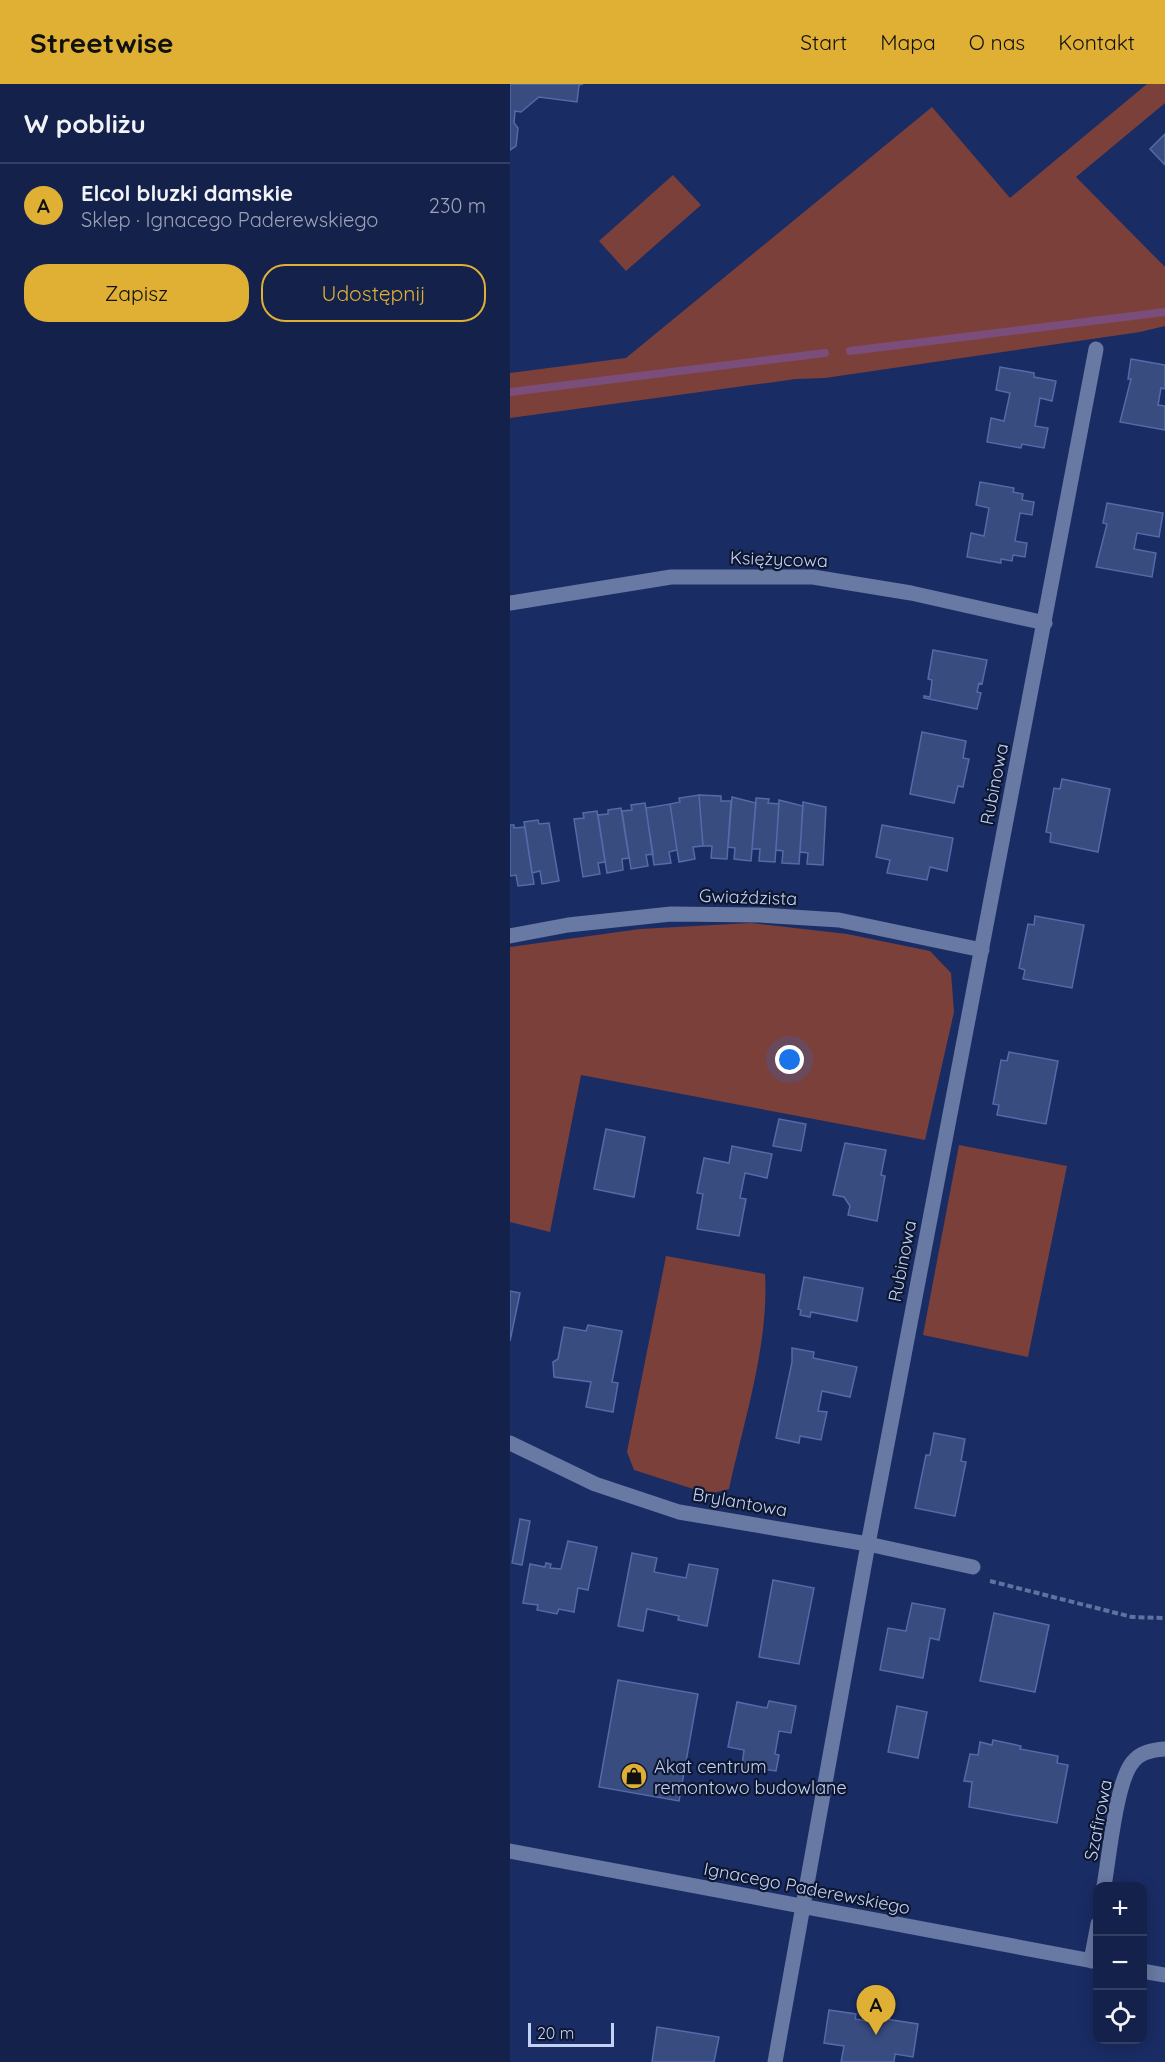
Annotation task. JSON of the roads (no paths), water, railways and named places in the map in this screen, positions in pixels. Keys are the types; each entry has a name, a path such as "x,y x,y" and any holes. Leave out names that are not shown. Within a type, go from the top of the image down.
{"street":[{"name":"Rubinowa","path":"775,2062 868,1544 1096,349"},
{"name":"Księżycowa","path":"510,603 671,577 813,577 911,593 1045,623"},
{"name":"Gwiaździsta","path":"510,936 568,925 671,914 760,915 838,920 982,950"},
{"name":"Brylantowa","path":"510,1443 595,1484 679,1512 868,1544 973,1567"},
{"name":"Szafirowa","path":"1105,1882 1123,1783 1132,1763 1147,1751 1165,1749"},
{"name":"Ignacego Paderewskiego","path":"510,1851 1093,1961"},
{"path":"1147,1972 1165,1975"}],"waterway":[{"path":"850,351 1165,312"},
{"path":"510,392 825,353"}],"place":[{"name":"Akat centrum remontowo budowlane","path":"634,1776"},
{"name":"Elcol bluzki damskie","path":"876,2035"}]}
